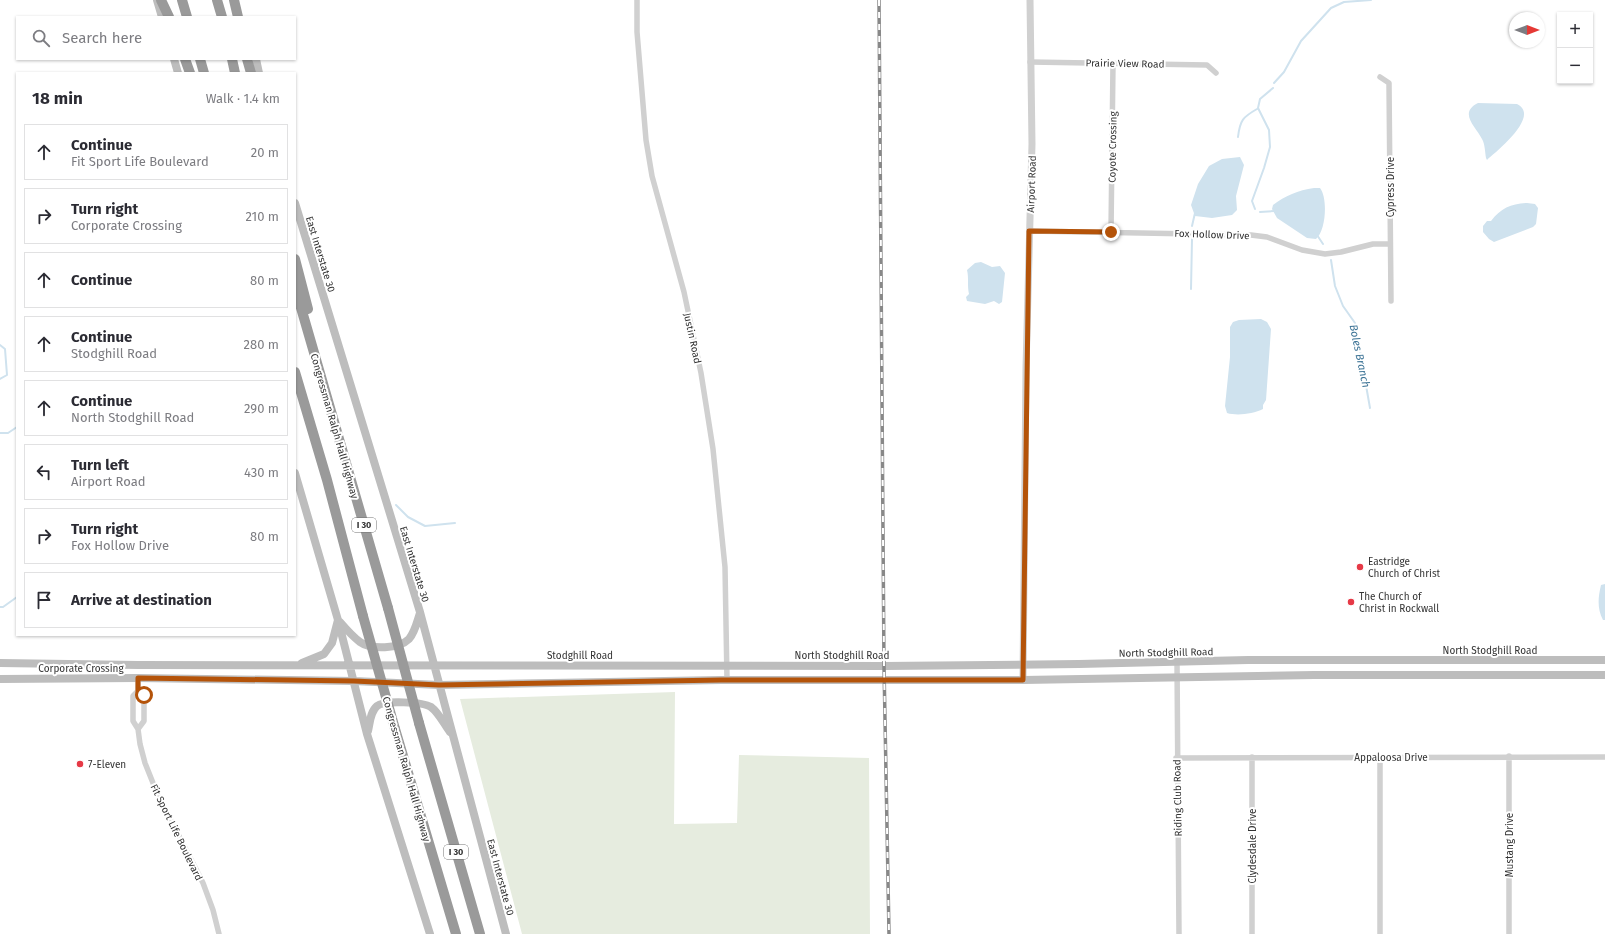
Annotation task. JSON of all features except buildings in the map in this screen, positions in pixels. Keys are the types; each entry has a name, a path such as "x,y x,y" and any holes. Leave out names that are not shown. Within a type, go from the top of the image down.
{"highway":[{"path":"161,0 169,16"},
{"path":"182,0 187,16"},
{"path":"217,0 222,16"},
{"path":"234,0 238,16"},
{"path":"185,60 190,72"},
{"path":"200,60 204,72"},
{"path":"232,60 235,72"},
{"path":"247,60 251,72"},
{"path":"296,263 333,402 340,442"},
{"name":"Congressman Ralph Hall Highway","path":"296,290 480,934"},
{"name":"Congressman Ralph Hall Highway","path":"296,375 327,480 363,616 456,934"},
{"path":"296,388 305,406"},
{"path":"436,865 449,934"},
{"path":"467,892 479,913 486,934"}],"main road":[{"path":"157,0 162,16"},
{"path":"238,0 243,16"},
{"path":"174,60 178,72"},
{"path":"256,60 260,72"},
{"name":"East Interstate 30","path":"296,206 420,612 506,934"},
{"path":"296,476 338,620 367,734 430,934"},
{"path":"338,620 360,642 376,648 403,643 409,639 414,632 420,612"},
{"path":"298,664 324,654 332,643 338,620"},
{"name":"North Stodghill Road","path":"727,665 1024,664 1177,661 1605,660"},
{"name":"Corporate Crossing","path":"0,663 138,665 350,664"},
{"name":"Stodghill Road","path":"350,664 727,665"},
{"path":"439,685 727,680 1023,680 1314,675 1605,675"},
{"name":"Corporate Crossing","path":"0,679 138,678 354,681 439,685"},
{"path":"367,734 372,711 384,702 399,702 425,704 431,707 453,738"}],"street":[{"name":"Justin Road","path":"637,0 637,32 646,140 652,176 685,299 701,373 713,449 724,567 727,680"},
{"name":"Airport Road","path":"1023,680 1026,368 1032,130 1030,0"},
{"name":"Prairie View Road","path":"1030,62 1207,65 1216,74"},
{"name":"Coyote Crossing","path":"1111,232 1113,63"},
{"name":"Cypress Drive","path":"1380,77 1389,83 1391,301"},
{"name":"Fox Hollow Drive","path":"1029,231 1251,234 1268,237 1302,250 1325,254 1341,252 1374,244 1390,244"},
{"name":"Riding Club Road","path":"1177,661 1176,758 1179,934"},
{"name":"Fit Sport Life Boulevard","path":"138,678 138,691 133,696 133,721 138,729 145,763 157,793 202,883 213,910 219,934"},
{"name":"Fit Sport Life Boulevard","path":"138,691 144,695 144,721 138,729"},
{"name":"Appaloosa Drive","path":"1176,758 1509,756 1605,757"},
{"name":"Mustang Drive","path":"1509,756 1509,934"},
{"name":"Clydesdale Drive","path":"1252,757 1252,934"},
{"path":"1380,757 1380,934"}],"shaded area":[{"path":"675,692 674,824 737,823 739,755 869,758 870,934 522,934 460,699"}],"water":[{"path":"1478,103 1517,104 1523,109 1524,117 1521,125 1515,133 1487,160 1483,141 1469,116 1469,111"},
{"path":"1240,157 1244,165 1236,196 1237,210 1232,215 1212,218 1195,216 1191,205 1198,184 1209,166 1222,159"},
{"path":"1320,188 1323,193 1325,206 1324,222 1316,239 1307,238 1277,218 1272,209 1273,205 1287,196 1303,190"},
{"path":"1516,204 1535,204 1538,208 1536,224 1533,227 1494,242 1483,232 1483,226 1487,221 1491,221 1503,210"},
{"path":"981,262 992,267 1000,266 1005,273 1002,302 999,304 994,301 985,304 967,301 966,297 969,294 967,270 975,263"},
{"path":"1261,319 1267,322 1271,329 1266,400 1263,405 1263,409 1245,414 1227,413 1225,406 1230,357 1230,327 1233,322 1239,320"},
{"path":"1605,584 1605,620 1603,620 1599,607 1599,599 1601,585"}],"waterway":[{"name":"Boles Branch","path":"1274,83 1284,72 1301,41 1331,8 1344,2 1371,0"},
{"name":"Boles Branch","path":"1255,209 1252,201 1270,147 1269,130 1258,108 1260,99 1273,88"},
{"path":"1238,137 1241,123 1245,117 1257,109"},
{"name":"Boles Branch","path":"1260,212 1274,211"},
{"path":"1192,226 1195,213"},
{"name":"Boles Branch","path":"1317,235 1323,244"},
{"path":"1191,289 1192,239"},
{"name":"Boles Branch","path":"1331,260 1335,286 1343,306 1355,323 1370,408"},
{"path":"0,345 5,349 7,375 0,379"},
{"path":"0,433 8,433 16,428"},
{"path":"396,505 408,517 425,526 455,523"},
{"path":"0,607 3,607 16,598"}],"railway":[{"path":"879,0 884,666 889,934"}],"place":[{"name":"Eastridge Church of Christ","path":"1360,567"},
{"name":"The Church of Christ in Rockwall","path":"1351,602"},
{"name":"7-Eleven","path":"80,764"}],"route":[{"path":"144,695 138,691 138,678 354,681 439,685 721,680 1023,680 1029,231 1111,232"}]}
